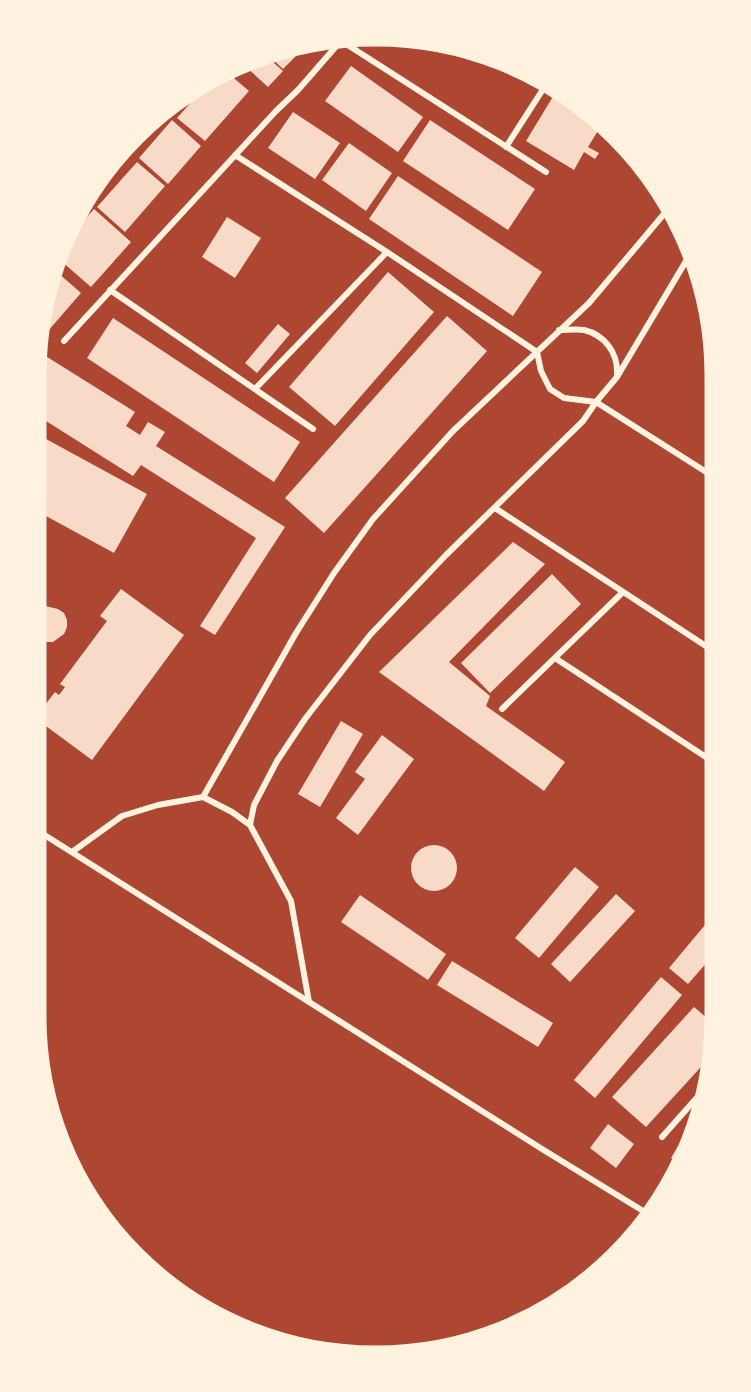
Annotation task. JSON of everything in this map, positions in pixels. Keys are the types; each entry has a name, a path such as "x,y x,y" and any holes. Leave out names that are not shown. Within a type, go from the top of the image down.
{"street":[{"path":"347,47 546,172"},
{"path":"64,341 337,48"},
{"path":"506,147 543,90"},
{"path":"235,155 387,252 537,352 541,371 550,389 564,398 596,402 706,472"},
{"path":"203,796 303,623 334,573 373,519 453,431 589,303 664,214"},
{"path":"255,389 387,252"},
{"path":"250,825 254,805 277,761 304,719 370,635 446,555 583,421 617,377 686,262"},
{"path":"110,290 313,429"},
{"path":"559,330 584,330 603,338 613,351 617,377"},
{"path":"495,508 706,646"},
{"path":"502,709 623,592"},
{"path":"555,658 706,757"},
{"path":"72,852 122,816 158,805 203,796 232,812 250,825 291,901 309,1002"},
{"path":"45,835 643,1211"},
{"path":"662,1137 696,1099"}],"shaded area":[{"path":"397,46 461,56 522,79 577,113 609,142 638,174 662,210 681,249 695,290 703,332 706,376 706,1016 700,1081 688,1123 672,1163 638,1218 609,1250 577,1279 522,1313 461,1336 419,1344 376,1347 311,1341 249,1322 210,1303 174,1279 158,1265 113,1218 89,1182 70,1143 51,1081 46,1038 45,376 51,311 63,269 79,229 113,174 142,142 174,113 229,79 269,63 311,51 332,48"}],"building":[{"path":"298,54 283,69 275,61"},
{"path":"273,62 283,71 268,87 249,70"},
{"path":"351,66 423,117 398,152 325,101"},
{"path":"233,77 249,91 205,141 177,118 193,101"},
{"path":"553,97 577,113 598,131 588,147 599,153 595,159 584,152 574,170 526,141"},
{"path":"293,112 340,143 315,179 268,148"},
{"path":"172,120 201,146 168,184 139,158"},
{"path":"430,120 535,189 508,230 403,161"},
{"path":"349,143 392,173 366,211 322,180"},
{"path":"137,162 165,186 125,232 97,207"},
{"path":"398,176 542,272 513,316 369,219"},
{"path":"94,209 131,242 91,287 65,264 83,222"},
{"path":"227,217 261,238 235,278 202,257"},
{"path":"388,272 434,312 335,426 289,387"},
{"path":"61,275 81,293 48,331"},
{"path":"447,316 487,351 324,533 285,498"},
{"path":"113,318 300,442 274,482 87,358"},
{"path":"278,324 290,334 257,373 245,363"},
{"path":"46,356 135,412 126,426 140,435 148,422 165,432 156,446 285,527 215,635 200,626 256,538 141,465 133,476 45,420"},
{"path":"45,438 147,494 114,553 45,515"},
{"path":"513,542 545,564 449,662 490,696 486,706 565,762 544,791 379,672"},
{"path":"552,574 581,604 490,693 461,663"},
{"path":"121,589 184,635 92,760 45,725 45,705 55,692 59,695 65,687 60,684 107,621 100,616"},
{"path":"45,606 58,609 64,613 67,620 64,634 53,642 46,642"},
{"path":"341,721 363,734 320,807 298,794"},
{"path":"382,735 414,759 358,835 336,818 365,779 355,772"},
{"path":"434,845 450,852 457,868 450,884 434,891 418,884 411,868 418,852"},
{"path":"575,867 599,887 539,958 515,938"},
{"path":"616,894 635,911 570,982 551,964"},
{"path":"360,895 446,954 428,980 341,922"},
{"path":"706,924 706,963 688,984 669,968"},
{"path":"452,961 553,1023 538,1047 437,985"},
{"path":"661,977 682,995 595,1098 574,1080"},
{"path":"694,1007 706,1017 702,1066 646,1127 612,1097"},
{"path":"608,1124 634,1144 616,1168 590,1148"},
{"path":"678,1146 679,1147 674,1160 671,1158"}]}
